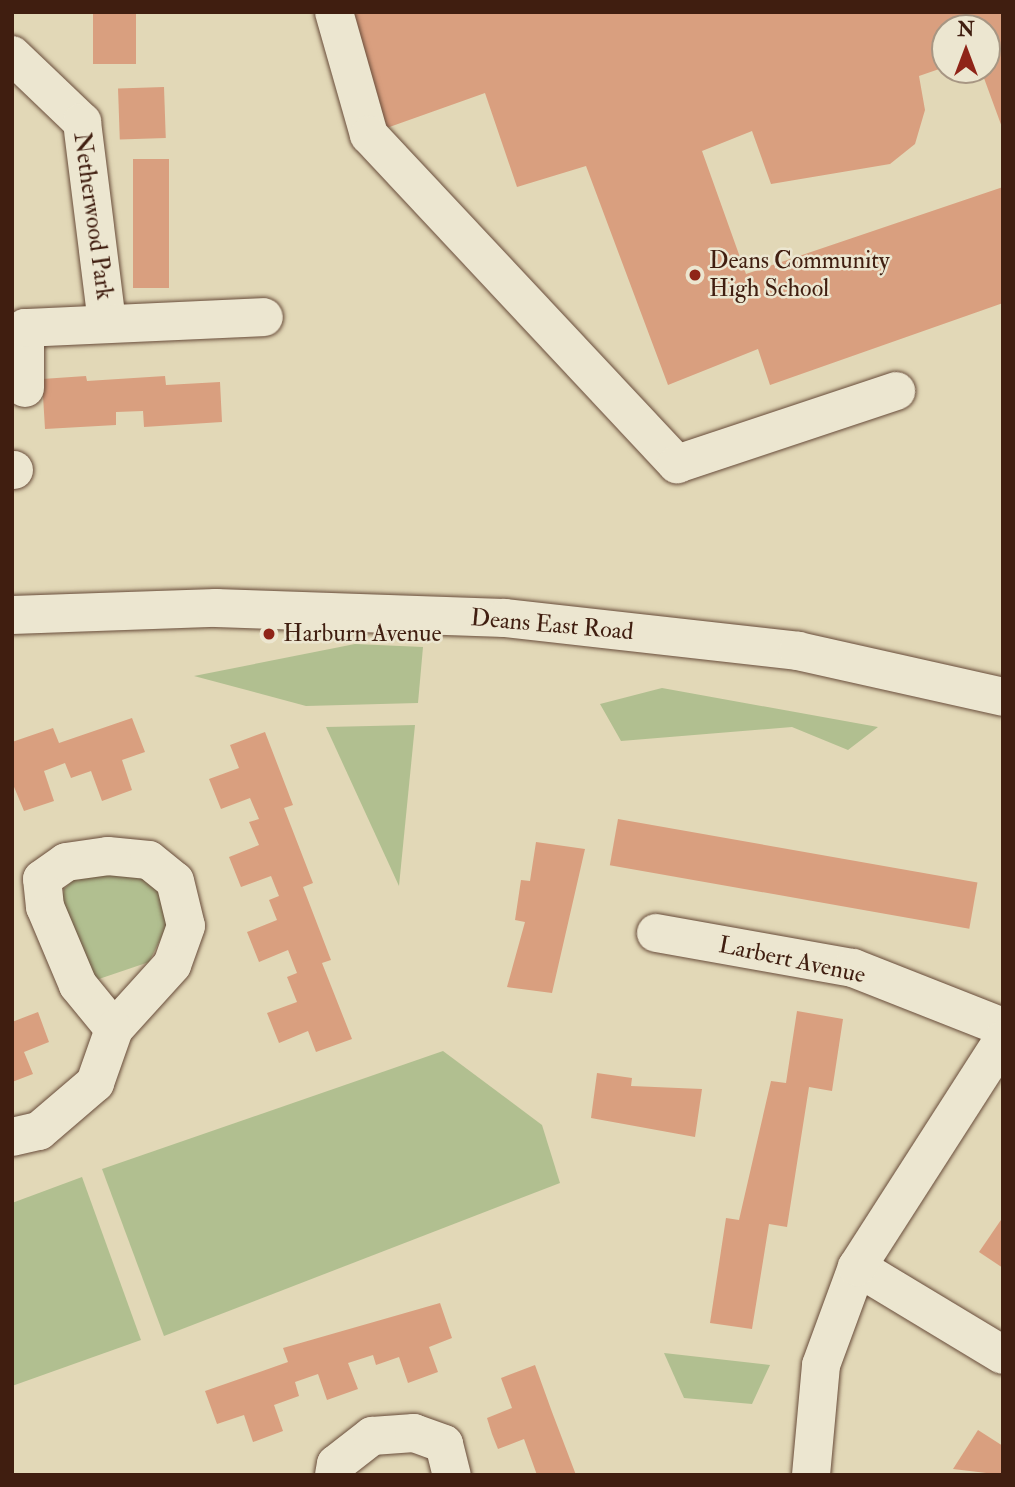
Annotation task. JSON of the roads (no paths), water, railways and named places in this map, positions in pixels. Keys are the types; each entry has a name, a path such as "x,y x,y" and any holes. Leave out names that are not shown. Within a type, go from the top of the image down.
{"street":[{"path":"334,12 369,135 677,464 896,391"},
{"name":"Netherwood Park","path":"12,55 82,122 107,322"},
{"name":"Netherwood Park","path":"25,388 25,328 107,322 264,317"},
{"name":"Deans East Road","path":"12,615 216,608 505,618 799,651 1003,697"},
{"path":"12,1137 39,1131 95,1083 114,1030 172,965 186,926 175,880 149,860 66,862 42,879 45,906 78,985 114,1030"},
{"name":"Larbert Avenue","path":"656,933 853,968 1003,1027"},
{"path":"811,1475 821,1366 857,1267 1003,1040"},
{"path":"857,1267 1003,1355"},
{"path":"334,1475 336,1464 372,1436 414,1433 444,1444 452,1475"}],"place":[{"name":"Deans Community High School","path":"695,275"},
{"name":"Harburn Avenue","path":"269,634"}]}
